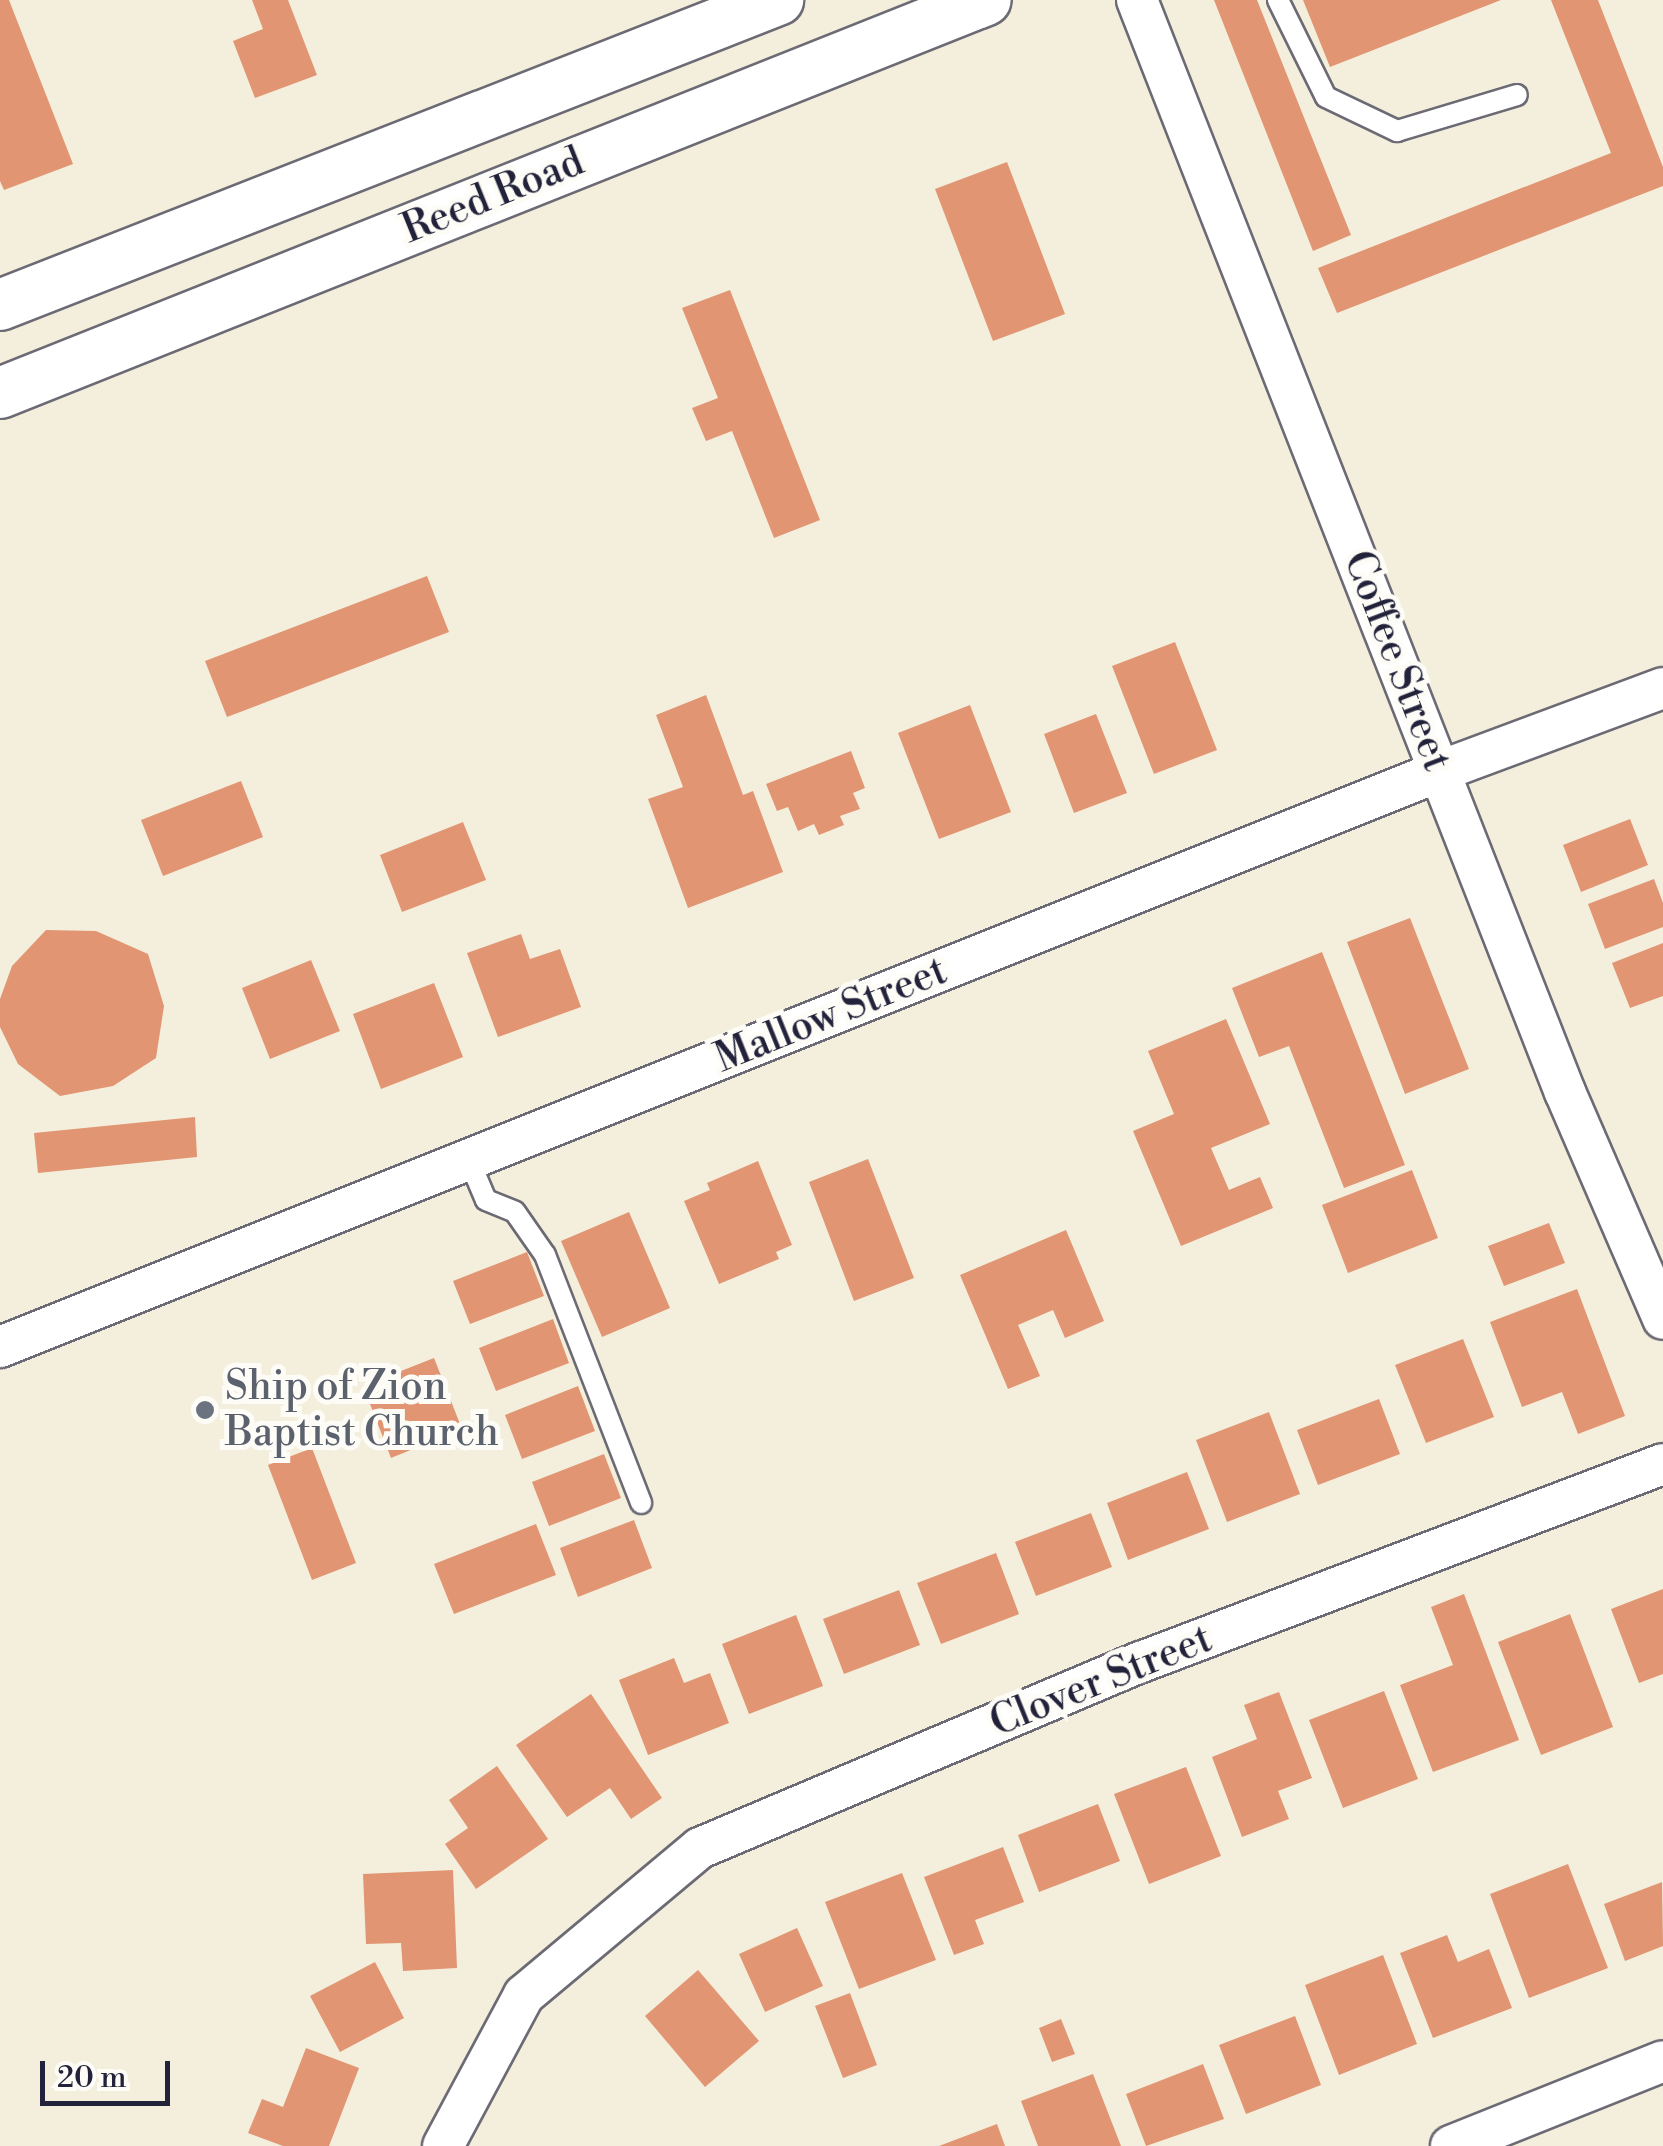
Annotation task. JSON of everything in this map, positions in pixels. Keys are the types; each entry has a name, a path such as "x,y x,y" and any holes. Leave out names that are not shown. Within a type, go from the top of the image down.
{"street":[{"name":"Reed Road","path":"0,305 778,0"},
{"name":"Reed Road","path":"0,394 986,0"},
{"name":"Coffee Street","path":"1137,0 1565,1092 1663,1318"},
{"path":"241,209 270,285"},
{"name":"Mallow Street","path":"0,1347 1440,772 1663,688"},
{"name":"Clover Street","path":"443,2146 524,1996 700,1848 1141,1662 1663,1464"},
{"path":"1452,2146 1663,2061"}],"lane":[{"path":"1278,0 1326,97 1397,131 1517,95"},
{"path":"469,1160 486,1200 515,1212 545,1255 641,1504"}],"building":[{"path":"0,0 9,0 73,164 4,190 0,181"},
{"path":"252,0 288,0 317,75 255,98 233,41 263,29"},
{"path":"1214,0 1257,0 1351,235 1313,251"},
{"path":"1303,0 1501,0 1330,67"},
{"path":"1551,0 1598,0 1663,167 1663,186 1337,313 1318,268 1611,153"},
{"path":"1007,162 1065,314 993,341 935,189"},
{"path":"730,290 820,520 774,538 732,431 706,441 692,408 718,398 682,308"},
{"path":"427,576 449,632 227,717 205,661"},
{"path":"1175,642 1217,750 1154,774 1112,666"},
{"path":"706,695 743,795 753,791 783,872 688,908 648,799 683,787 656,715"},
{"path":"970,705 1011,812 939,839 898,733"},
{"path":"1096,714 1127,793 1074,813 1044,734"},
{"path":"851,751 865,788 853,793 860,809 840,816 844,825 819,835 814,824 798,831 788,807 777,811 766,784"},
{"path":"241,781 263,837 163,876 141,820"},
{"path":"1630,819 1648,865 1581,892 1563,845"},
{"path":"463,822 486,880 402,912 380,855"},
{"path":"1654,879 1663,903 1663,927 1605,949 1588,904"},
{"path":"1410,918 1469,1069 1405,1094 1347,942"},
{"path":"46,930 96,931 148,954 164,1006 156,1058 113,1086 60,1096 18,1064 0,1027 0,999 12,966"},
{"path":"521,934 530,959 560,949 581,1007 498,1037 467,953"},
{"path":"1663,943 1663,996 1630,1008 1612,963"},
{"path":"1322,952 1405,1165 1344,1188 1289,1046 1259,1057 1232,988"},
{"path":"311,960 340,1031 270,1059 242,988"},
{"path":"434,983 463,1057 381,1089 353,1014"},
{"path":"1226,1019 1270,1124 1211,1148 1229,1190 1260,1177 1273,1208 1181,1246 1133,1131 1174,1114 1148,1051"},
{"path":"195,1117 197,1157 38,1173 34,1133"},
{"path":"868,1159 914,1278 854,1301 809,1182"},
{"path":"758,1161 792,1245 776,1252 779,1259 719,1284 684,1201 710,1190 707,1183"},
{"path":"1412,1170 1438,1238 1348,1273 1322,1205"},
{"path":"629,1212 670,1308 602,1337 561,1241"},
{"path":"1549,1223 1565,1263 1504,1286 1488,1246"},
{"path":"1066,1230 1104,1321 1065,1338 1053,1310 1018,1325 1040,1376 1008,1389 960,1275"},
{"path":"527,1252 544,1296 470,1324 453,1281"},
{"path":"1577,1289 1625,1416 1578,1434 1562,1392 1522,1407 1490,1322"},
{"path":"553,1319 569,1363 496,1391 479,1348"},
{"path":"1463,1339 1494,1417 1426,1443 1395,1365"},
{"path":"434,1358 462,1429 391,1458 363,1386"},
{"path":"578,1386 595,1431 522,1459 505,1415"},
{"path":"1379,1399 1400,1454 1318,1485 1297,1430"},
{"path":"1269,1412 1300,1494 1227,1522 1196,1440"},
{"path":"312,1448 356,1563 312,1580 268,1465"},
{"path":"604,1454 621,1498 549,1526 532,1482"},
{"path":"1187,1472 1209,1529 1128,1560 1107,1503"},
{"path":"1091,1513 1112,1567 1036,1596 1015,1542"},
{"path":"634,1520 652,1568 578,1597 560,1548"},
{"path":"536,1524 556,1575 454,1614 434,1564"},
{"path":"996,1553 1019,1614 941,1644 917,1583"},
{"path":"1663,1589 1663,1674 1639,1683 1611,1609"},
{"path":"899,1590 920,1645 844,1674 823,1619"},
{"path":"1464,1594 1519,1740 1433,1772 1400,1685 1453,1665 1431,1607"},
{"path":"1570,1614 1613,1727 1541,1755 1498,1642"},
{"path":"796,1615 823,1686 749,1714 722,1644"},
{"path":"674,1658 684,1683 710,1673 729,1723 648,1755 619,1680"},
{"path":"1384,1691 1418,1779 1343,1808 1309,1720"},
{"path":"1279,1692 1312,1778 1278,1791 1289,1819 1242,1837 1212,1757 1257,1739 1244,1705"},
{"path":"591,1694 662,1798 631,1819 610,1788 567,1817 516,1745"},
{"path":"497,1766 548,1839 476,1889 445,1844 468,1828 449,1800"},
{"path":"1186,1767 1221,1856 1149,1884 1114,1794"},
{"path":"1098,1804 1120,1861 1039,1892 1018,1835"},
{"path":"1003,1847 1024,1902 975,1920 984,1944 954,1955 924,1877"},
{"path":"1568,1864 1608,1968 1529,1998 1490,1894"},
{"path":"453,1870 457,1968 403,1971 401,1943 366,1944 363,1874"},
{"path":"902,1873 936,1960 859,1989 825,1902"},
{"path":"1662,1882 1663,1946 1625,1961 1604,1904"},
{"path":"797,1928 823,1986 765,2012 739,1954"},
{"path":"1447,1935 1458,1962 1489,1949 1512,2008 1433,2038 1400,1953"},
{"path":"1383,1955 1417,2044 1339,2075 1305,1985"},
{"path":"375,1962 404,2018 340,2052 310,1996"},
{"path":"698,1970 759,2041 705,2087 645,2016"},
{"path":"850,1993 877,2065 843,2078 815,2006"},
{"path":"1295,2016 1321,2085 1246,2114 1219,2045"},
{"path":"1061,2019 1075,2054 1052,2062 1039,2028"},
{"path":"306,2048 359,2068 329,2146 283,2146 248,2133 262,2099 283,2107"},
{"path":"1203,2064 1224,2119 1146,2146 1126,2094"},
{"path":"1093,2074 1121,2146 1038,2146 1021,2101"},
{"path":"997,2124 1005,2146 939,2146"}],"place":[{"name":"Ship of Zion Baptist Church","path":"205,1410"}]}
